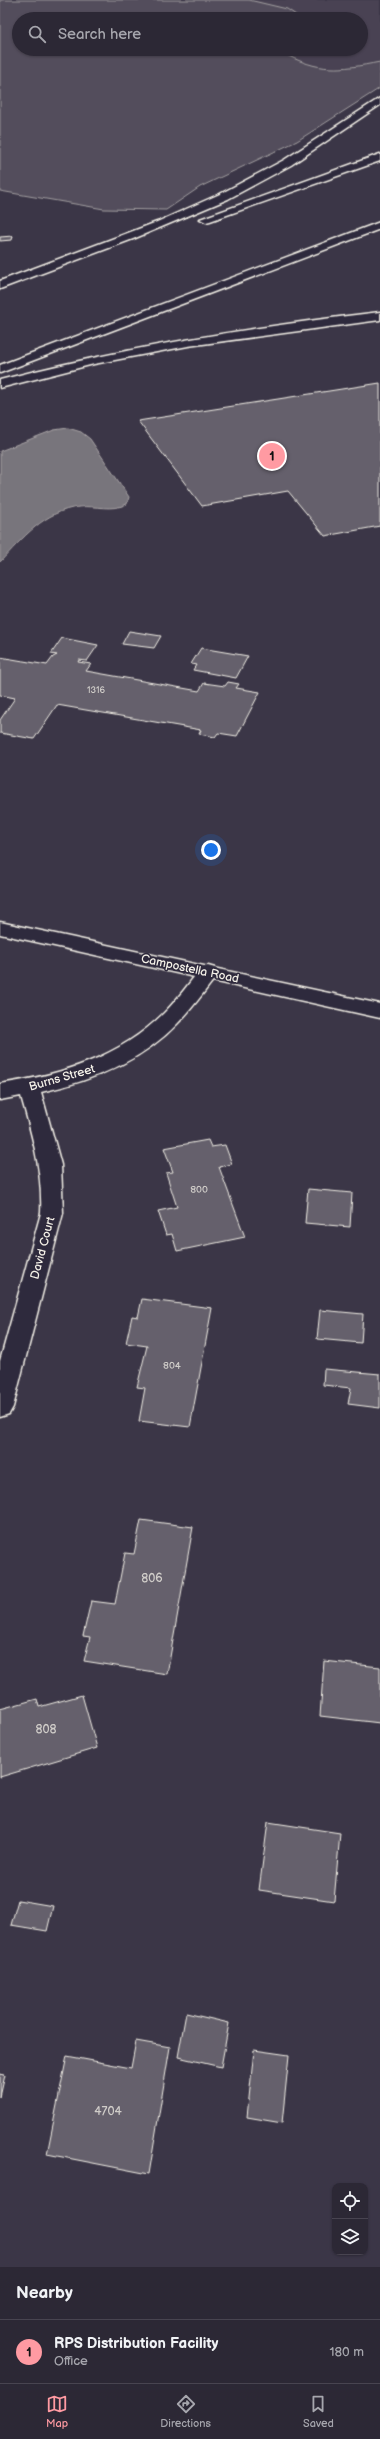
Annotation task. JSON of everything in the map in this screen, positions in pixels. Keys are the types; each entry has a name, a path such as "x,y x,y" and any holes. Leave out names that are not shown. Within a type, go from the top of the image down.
{"main road":[{"path":"0,285 184,214 231,193 282,166 380,101"},
{"path":"0,292 380,158"},
{"path":"0,369 380,225"},
{"path":"0,384 103,357 181,342 282,327 380,316"},
{"name":"Campostella Road","path":"0,928 380,1011"},
{"name":"Burns Street","path":"0,1092 48,1084 96,1069 144,1042 167,1022 208,973"},
{"name":"David Court","path":"0,1407 52,1213 52,1176 29,1088"}],"shaded area":[{"path":"0,0 249,0 287,9 292,12 12,12 12,56 289,56 307,64 330,68 353,67 380,62 380,88 297,141 200,187 166,210 104,209 0,191"},
{"path":"234,0 380,0 380,64 236,87 252,56 368,56 368,12 282,12"},
{"path":"68,428 81,432 90,439 129,497 127,504 115,508 79,507 55,514 35,527 0,562 0,451 54,430"}],"building":[{"path":"13,236 12,240 0,241 0,237"},
{"path":"380,383 380,526 325,536 288,491 202,506 138,421"},
{"path":"129,631 161,636 154,648 122,644"},
{"path":"62,638 98,645 87,661 79,660 78,662 91,664 86,671 199,691 204,683 225,686 228,682 239,684 236,688 260,692 237,736 218,733 215,737 199,734 201,730 57,705 34,739 0,733 0,720 15,698 0,695 0,657 47,665 53,657 57,655 51,654"},
{"path":"201,648 248,656 236,678 193,670 196,665 191,664"},
{"path":"208,1140 211,1147 225,1145 232,1164 219,1167 245,1237 177,1251 172,1234 166,1235 158,1211 177,1207 166,1173 173,1172 164,1148"},
{"path":"308,1189 352,1193 350,1227 305,1223"},
{"path":"142,1299 212,1308 190,1427 139,1421 145,1388 137,1387 147,1346 126,1343 132,1316 138,1317"},
{"path":"320,1310 363,1314 361,1343 317,1339"},
{"path":"324,1369 380,1374 380,1408 348,1404 351,1388 323,1385"},
{"path":"141,1520 193,1527 167,1674 84,1661 90,1637 83,1636 91,1601 115,1604 125,1553 134,1554"},
{"path":"324,1661 380,1667 380,1723 320,1716"},
{"path":"82,1695 97,1748 0,1777 0,1709 37,1699 39,1707"},
{"path":"268,1822 340,1833 334,1901 259,1890"},
{"path":"18,1900 53,1906 47,1931 11,1925"},
{"path":"186,2013 229,2023 221,2067 178,2057"},
{"path":"136,2041 170,2047 149,2174 47,2154 67,2056 131,2068"},
{"path":"254,2050 289,2055 282,2123 247,2117"},
{"path":"0,2074 5,2075 0,2097"}],"place":[{"name":"RPS Distribution Facility","path":"272,456"}]}
